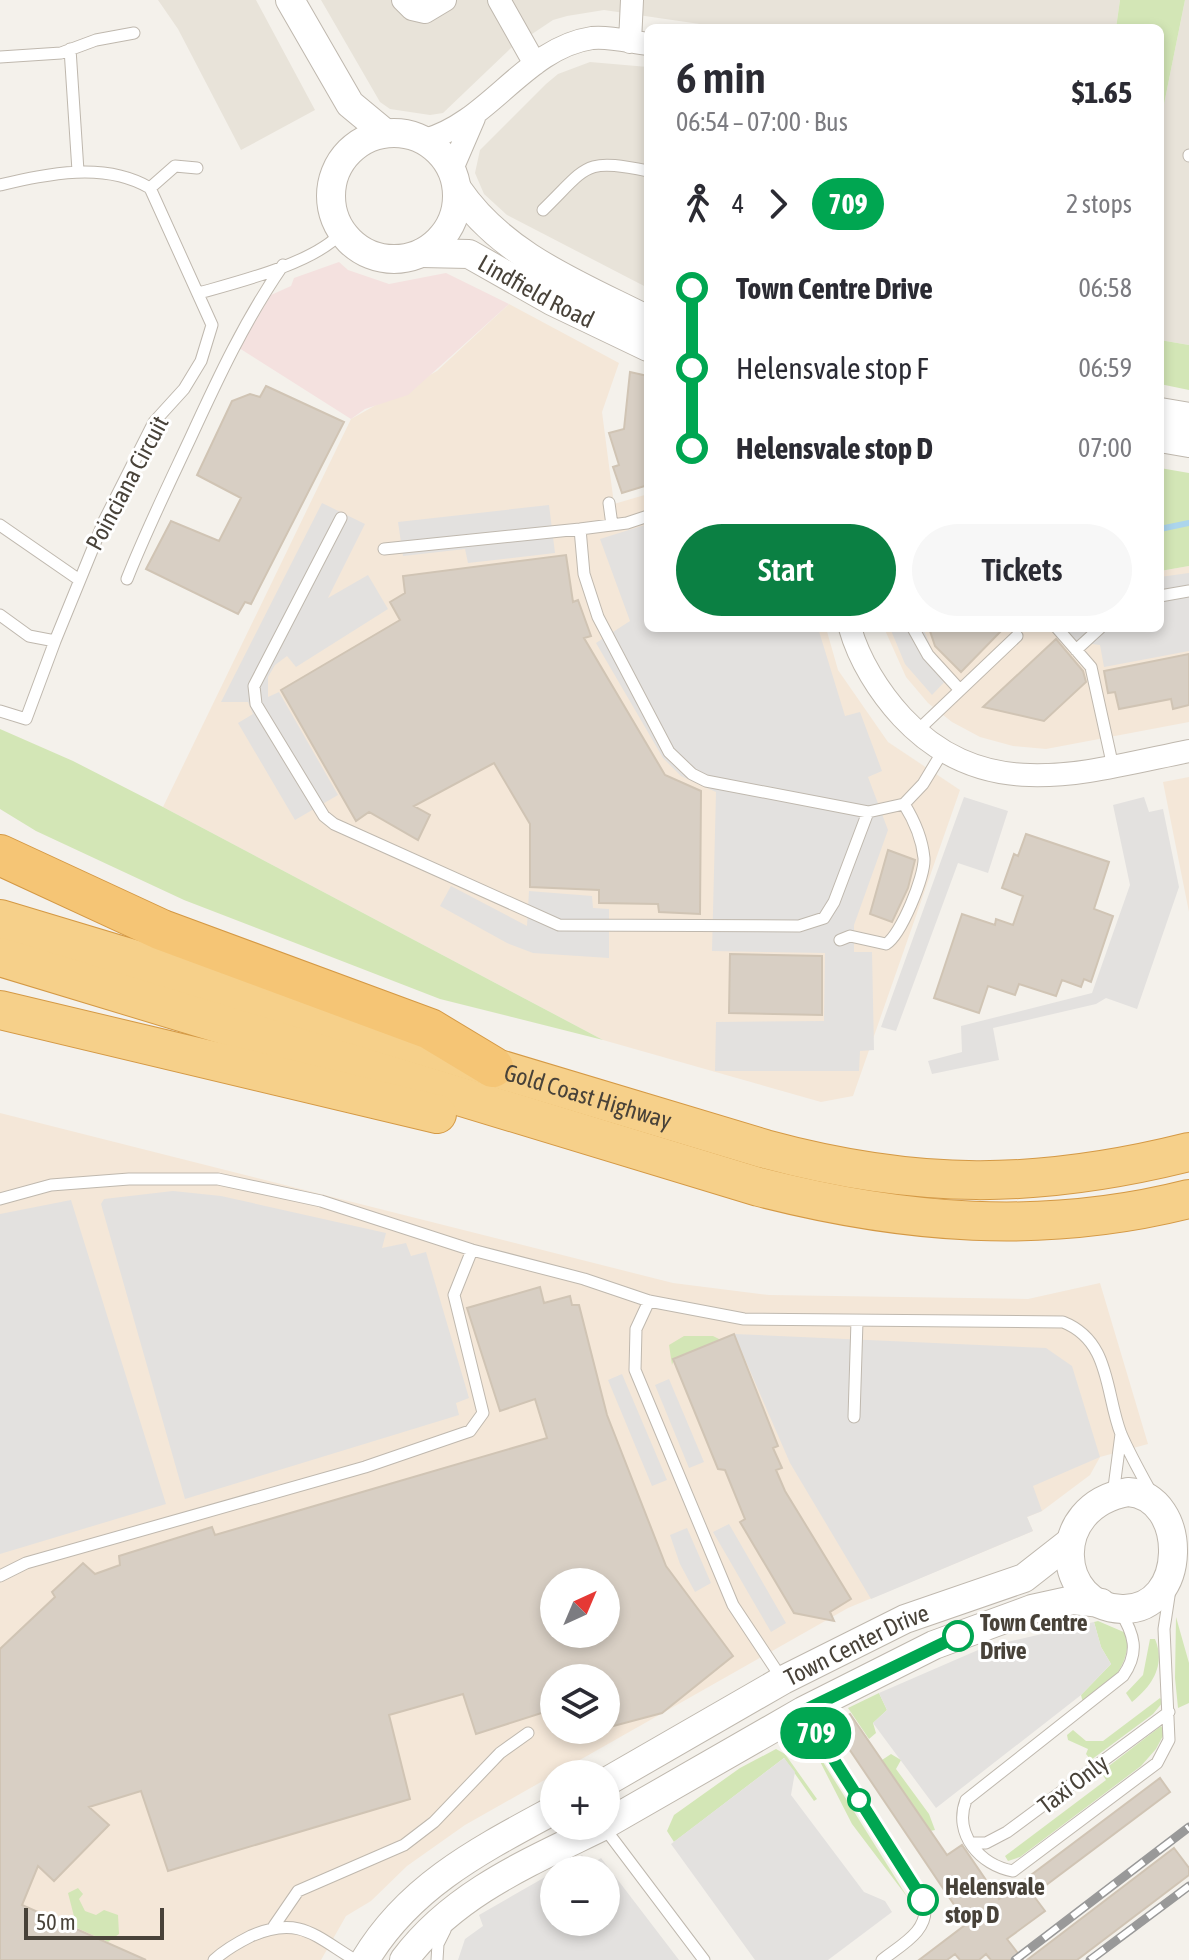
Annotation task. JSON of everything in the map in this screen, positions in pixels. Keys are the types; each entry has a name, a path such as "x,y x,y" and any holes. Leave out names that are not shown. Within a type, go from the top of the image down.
{"highway":[{"path":"0,855 162,930 306,986 430,1029 493,1067"},
{"name":"Gold Coast Highway","path":"0,919 765,1149 871,1174 954,1181 1032,1180 1088,1174 1189,1152"},
{"name":"Gold Coast Highway","path":"0,957 759,1187 909,1218 1036,1221 1122,1213 1189,1199"},
{"path":"0,1010 478,1125 525,1116"}],"street":[{"path":"290,0 325,66 350,104 385,133"},
{"path":"403,0 412,9 425,12 445,0"},
{"path":"499,0 535,64"},
{"path":"425,140 444,135 474,118 535,64 568,43 596,37 639,43 632,0"},
{"path":"325,66 340,118 341,161"},
{"path":"455,180 440,152 425,140 406,133 385,133 361,142 341,161 333,178 333,215 342,232 362,250 387,259 422,253 438,242 450,228 457,209 455,180 474,118"},
{"name":"Lindfield Road","path":"455,180 475,215 508,246 644,318"},
{"name":"Lindfield Road","path":"422,253 469,254 552,301 644,345"},
{"path":"1164,413 1189,417"},
{"path":"1164,439 1189,443"},
{"path":"851,632 856,649 880,690 916,732 943,751 977,767 1011,775 1061,776 1189,751"},
{"path":"862,632 866,662"},
{"path":"1128,1492 1153,1496 1184,1516 1188,1553 1179,1586 1141,1608 1110,1606 1081,1587 1069,1562 1070,1542 1085,1513 1113,1495 1128,1492"},
{"name":"Town Center Drive","path":"620,1774 783,1680 905,1619 1024,1578 1070,1542"},
{"name":"Town Center Drive","path":"620,1816 803,1711 934,1645 1032,1609 1073,1600 1110,1606"},
{"path":"783,1680 803,1711"},
{"path":"365,1960 392,1920 432,1883 459,1863 540,1818"},
{"name":"Town Center Drive","path":"404,1960 425,1935 491,1882 574,1840"}],"lane":[{"path":"0,57 70,49 96,40 134,33"},
{"path":"70,49 78,171"},
{"path":"543,210 584,171 597,164 644,170"},
{"path":"0,185 78,171 138,180 150,188 175,166 197,168"},
{"name":"Poinciana Circuit","path":"0,711 26,719 78,579 154,422 184,389 210,340 212,325 150,188"},
{"path":"199,293 283,265 332,243 342,232"},
{"path":"127,579 148,524 222,368 250,316 283,265"},
{"path":"609,503 612,525"},
{"path":"384,549 580,529 644,517"},
{"path":"341,518 254,686 256,704 324,816 334,824 559,925 799,926 824,918 834,902 868,812"},
{"path":"0,525 78,579"},
{"path":"580,529 584,574 598,617 669,752 692,774 706,781 868,812 904,804 923,784 943,751"},
{"path":"1164,595 1189,591"},
{"path":"0,615 29,636 55,641"},
{"path":"915,632 928,655 959,689"},
{"path":"1060,632 1091,667 1113,767"},
{"path":"1076,650 1096,632"},
{"path":"916,732 1017,636"},
{"path":"840,940 850,936 886,944 902,926 924,863 915,823 904,804"},
{"path":"0,1199 51,1185 129,1179 218,1179 321,1201 472,1250 584,1279 649,1301 744,1319 1063,1322 1077,1328 1091,1340 1101,1357 1121,1433 1153,1496"},
{"path":"0,1576 26,1563 365,1467 470,1431 483,1413 482,1395 454,1295 472,1250"},
{"path":"649,1301 636,1329 635,1370 733,1605 783,1680"},
{"path":"854,1417 857,1321"},
{"path":"1113,1495 1121,1433"},
{"path":"1110,1606 1133,1636 1135,1654 1130,1666 1072,1718 966,1800 960,1815 961,1826 983,1861 1013,1871 1157,1763 1169,1740 1164,1629 1179,1586"},
{"path":"803,1711 924,1903 926,1916 918,1931 882,1960"},
{"name":"Taxi Only","path":"972,1843 986,1843 1007,1832 1169,1712"},
{"path":"214,1960 227,1947 274,1926 298,1891 404,1845 434,1822 500,1753 528,1733"},
{"path":"615,1840 704,1960"},
{"path":"437,1960 438,1944 459,1905"},
{"path":"274,1926 308,1931 355,1960"}],"shaded area":[{"path":"158,0 256,0 315,110 241,150 178,29"},
{"path":"321,0 1120,0 1117,24 700,24 604,10 553,20 511,48 443,113 430,115 390,109 380,102"},
{"path":"1185,0 1189,0 1189,345 1164,341 1164,104"},
{"path":"590,62 644,67 644,286 507,215 484,194 475,173 480,150 558,74"},
{"path":"339,262 348,270 389,284 446,273 509,304 408,395 365,409 351,419 239,348 271,295 291,286 294,278"},
{"path":"509,304 619,363 602,412 614,504 644,495 644,632 827,632 838,670 888,742 960,790 853,1096 821,1102 603,1040 163,807 351,419 437,371"},
{"path":"322,503 365,524 328,598 368,575 388,609 296,667 287,656 275,665 268,677 268,697 279,692 338,795 295,820 238,723 253,714 248,702 221,702"},
{"path":"549,505 555,553 468,563 465,549 403,556 398,522"},
{"path":"644,525 644,632 819,632 845,716 860,712 882,771 868,777 888,830 854,925 854,952 872,952 874,1050 860,1051 859,1071 715,1071 716,1022 824,1021 825,953 712,951 716,792 681,776 663,758 596,643 630,621 600,539"},
{"path":"1189,566 1189,722 1046,749 1013,746 980,737 952,722 928,703 906,677 886,632 1164,632 1164,570"},
{"path":"1189,573 1189,651 1104,667 1100,645 1077,642 1068,632 1164,632 1164,576"},
{"path":"892,632 925,632 933,652 952,674 932,695 905,664"},
{"path":"1189,777 1189,912 1163,782"},
{"path":"964,797 1008,811 988,873 958,863 896,1031 881,1027"},
{"path":"1144,797 1149,812 1163,809 1179,887 1137,1009 1106,998 1096,1004 993,1028 999,1060 932,1074 928,1061 962,1052 961,1026 1092,993 1130,885 1113,805"},
{"path":"451,886 527,926 529,891 592,896 593,908 609,909 609,958 533,953 507,943 440,906"},
{"path":"0,1113 673,1283 769,1295 1028,1299 1100,1283 1148,1444 1100,1457 1090,1475 1042,1511 1027,1517 1033,1531 848,1608 620,1737 620,1664 540,1664 540,1744 608,1744 580,1760 540,1760 540,1783 465,1825 407,1866 371,1901 346,1916 321,1960 0,1960"},
{"path":"173,1191 221,1196 386,1233 382,1248 406,1243 411,1256 426,1252 469,1398 456,1403 459,1415 185,1499 101,1204 104,1199"},
{"path":"71,1200 166,1504 0,1554 0,1214"},
{"path":"734,1334 1046,1348 1072,1366 1100,1457 1033,1486 1042,1511 1027,1517 1033,1531 871,1599 790,1463"},
{"path":"622,1374 667,1480 652,1486 608,1380"},
{"path":"669,1379 704,1462 689,1468 655,1385"},
{"path":"729,1524 786,1623 771,1632 713,1532"},
{"path":"687,1528 711,1583 695,1592 680,1564 670,1535"},
{"path":"1094,1622 1101,1647 1111,1664 1081,1695 936,1808 873,1723 887,1710 879,1693 985,1647"},
{"path":"784,1758 795,1772 791,1795 864,1892 885,1901 892,1912 828,1960 755,1960 671,1844"},
{"path":"540,1880 540,1936 620,1936 620,1883 679,1960 458,1960 465,1939 483,1926 479,1915"}],"green space":[{"path":"1120,0 1185,0 1164,104 1164,24 1117,24"},
{"path":"1164,341 1189,345 1189,390 1164,385"},
{"path":"1164,469 1189,473 1189,566 1164,570"},
{"path":"0,729 73,761 163,807 603,1040 440,999 184,900 36,831 0,809"},
{"path":"684,1336 713,1336 721,1340 674,1359 672,1365 669,1345"},
{"path":"1176,1617 1189,1663 1189,1703 1178,1708 1175,1678"},
{"path":"1094,1622 1126,1633 1126,1654 1110,1682 1083,1703 1081,1695 1111,1664 1101,1647"},
{"path":"1150,1639 1155,1639 1158,1649 1158,1666 1146,1689 1132,1702 1126,1693 1143,1675"},
{"path":"879,1693 887,1710 873,1723 876,1733 869,1739 848,1708"},
{"path":"1160,1698 1163,1702 1153,1714 1091,1760 1086,1754 1088,1749 1068,1740 1067,1735 1073,1730 1086,1741 1103,1741"},
{"path":"1161,1726 1165,1732 1156,1749 1141,1766 1020,1857 1008,1861 1005,1856 1106,1780 1101,1772"},
{"path":"808,1738 908,1898 852,1824"},
{"path":"776,1749 785,1754 817,1799 814,1801 784,1758 674,1842 667,1831 674,1815 740,1768"},
{"path":"891,1754 901,1760 896,1769 929,1814 935,1830 930,1831 882,1760"},
{"path":"78,1888 83,1894 79,1899 85,1911 96,1915 104,1910 118,1915 119,1934 108,1942 77,1928 68,1893"}],"building":[{"path":"630,372 644,375 644,486 622,493 613,467 619,465 609,433 624,429"},
{"path":"266,386 344,422 251,604 245,602 238,614 146,569 171,521 219,541 241,498 197,475 232,401 250,394 260,397"},
{"path":"566,555 573,602 578,600 591,636 584,638 665,775 701,791 700,914 659,912 658,904 599,903 599,890 530,887 530,824 494,763 414,806 430,815 418,840 369,812 356,821 281,690 400,620 390,602 405,593 403,576"},
{"path":"930,632 1000,632 961,672 935,646"},
{"path":"1056,639 1083,671 1086,682 1044,721 983,707"},
{"path":"1189,654 1189,705 1173,709 1171,699 1119,709 1115,692 1108,693 1104,671"},
{"path":"1026,834 1109,862 1094,909 1113,916 1091,982 1084,979 1081,987 1062,980 1056,996 1019,984 1015,995 988,986 979,1013 934,998 962,914 995,925 996,919 1013,925 1023,896 1002,888 1014,854 1018,856"},
{"path":"888,850 915,860 908,888 892,922 870,914"},
{"path":"730,954 822,956 822,1015 729,1013"},
{"path":"540,1287 544,1303 570,1296 572,1305 579,1305 607,1415 666,1566 733,1656 662,1713 620,1724 620,1664 540,1664 540,1713 476,1734 463,1694 389,1715 410,1799 168,1871 141,1791 89,1807 109,1825 54,1881 38,1866 22,1905 146,1960 0,1960 0,1649 55,1597 52,1592 83,1563 95,1574 120,1565 119,1556 212,1527 215,1535 547,1438 535,1399 500,1411 467,1308"},
{"path":"734,1334 778,1446 773,1448 782,1468 776,1470 785,1491 851,1599 830,1612 834,1621 794,1613 740,1522 745,1519 725,1470 718,1469 673,1359"},
{"path":"850,1714 947,1855 962,1845 999,1899 1160,1778 1170,1792 1033,1895 1045,1911 1007,1939 1023,1960 991,1960 986,1954 979,1960 960,1960 955,1954 947,1960 919,1960 965,1925 833,1725"},
{"path":"1174,1848 1189,1868 1189,1875 1077,1960 1027,1960"}],"waterway":[{"path":"1164,528 1189,523"}],"railway":[{"path":"1015,1960 1189,1827"},
{"path":"1090,1960 1189,1886"}],"bus line":[{"name":"709","path":"923,1900 803,1711 958,1636"}],"place":[{"name":"Town Centre Drive","path":"958,1636"},
{"name":"Helensvale stop D","path":"923,1900"}]}
